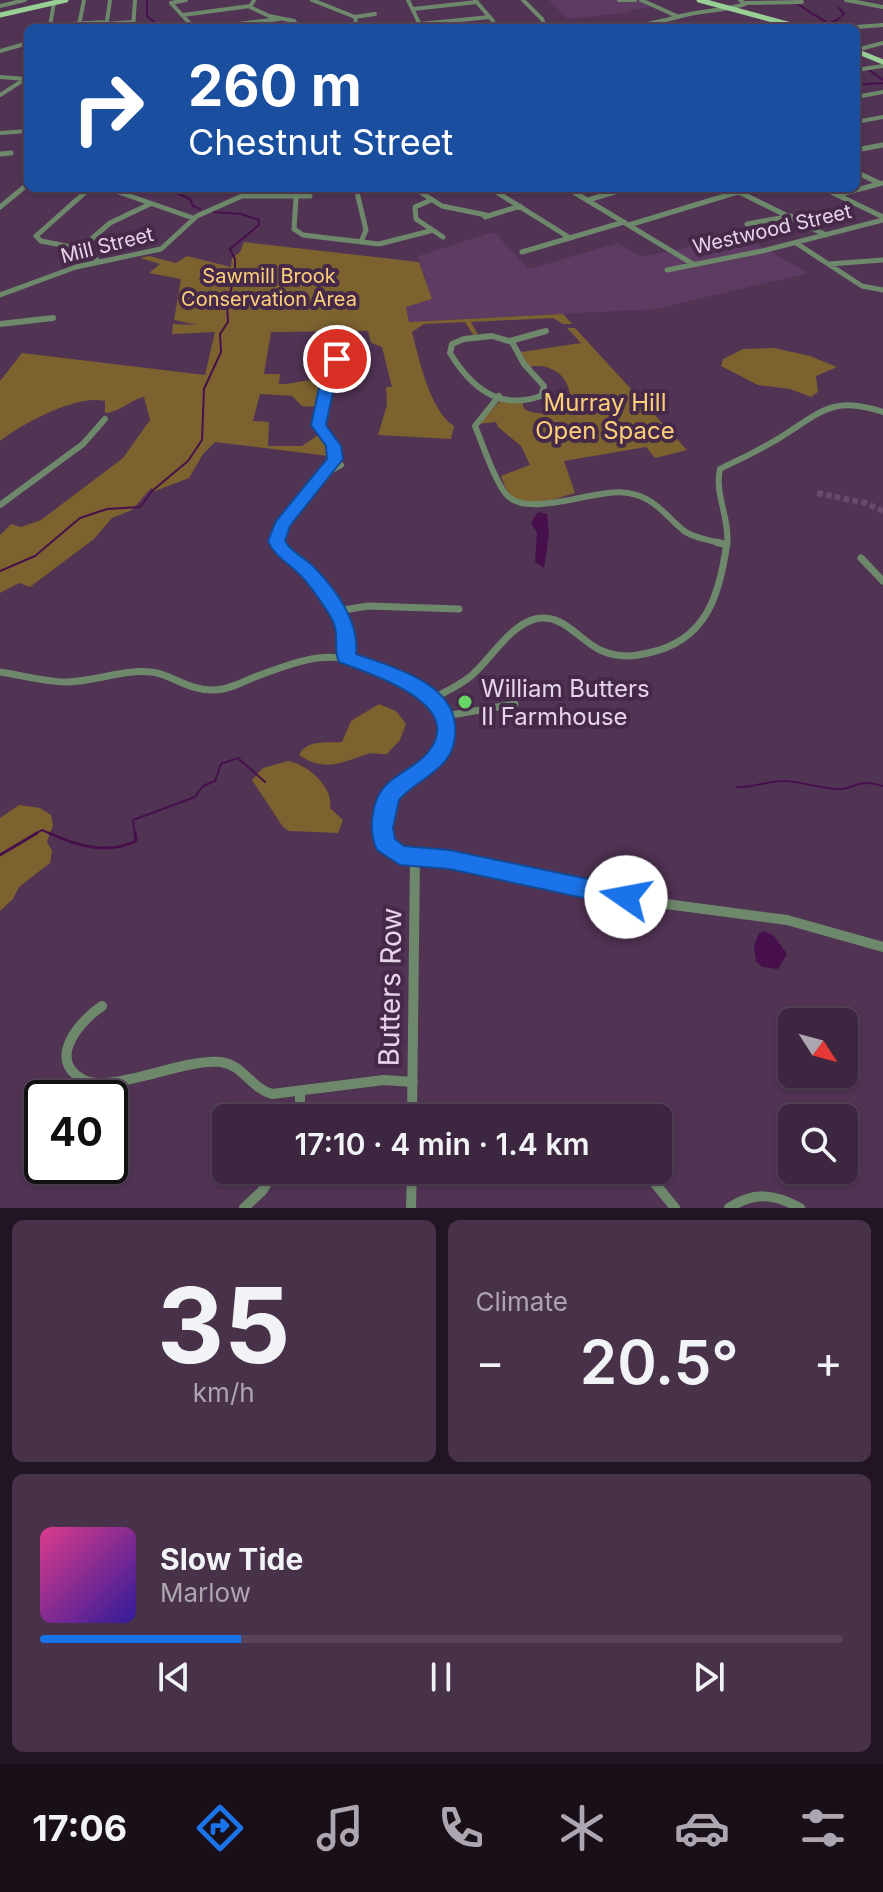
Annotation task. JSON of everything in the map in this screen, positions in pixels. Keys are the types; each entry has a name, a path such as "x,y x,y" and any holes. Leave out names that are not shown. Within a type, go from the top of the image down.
{"main road":[{"path":"0,15 66,0"},
{"path":"699,0 790,24"},
{"path":"860,52 883,64"}],"street":[{"path":"0,6 25,0"},
{"path":"79,24 84,0"},
{"path":"106,24 110,0"},
{"path":"133,24 135,0"},
{"path":"186,0 171,3 191,24"},
{"path":"250,6 254,0"},
{"path":"312,0 355,17 375,14"},
{"path":"408,0 419,24"},
{"path":"523,0 544,24"},
{"path":"619,0 638,0 679,17"},
{"path":"740,0 745,3"},
{"path":"846,0 883,7"},
{"path":"413,9 476,1 493,24"},
{"path":"656,24 737,8 745,3 802,2"},
{"path":"50,24 54,3"},
{"path":"183,15 250,6 296,24"},
{"path":"354,24 357,22 355,17"},
{"path":"436,24 490,17"},
{"path":"239,24 279,19"},
{"path":"860,27 883,25"},
{"path":"860,49 883,43"},
{"path":"0,51 24,44"},
{"path":"860,69 883,64"},
{"path":"0,77 24,79"},
{"path":"0,95 24,81"},
{"path":"860,96 883,92"},
{"path":"860,121 883,117"},
{"path":"0,133 24,131"},
{"path":"860,149 883,145"},
{"path":"0,154 11,153"},
{"path":"860,174 882,183"},
{"path":"860,189 882,183"},
{"path":"0,207 24,187"},
{"path":"85,192 36,235 41,241 81,248 94,254 99,262"},
{"path":"118,192 193,218"},
{"path":"249,192 296,198 310,196"},
{"name":"Mill Street","path":"0,295 71,269 164,248 193,218 215,205 249,192"},
{"path":"357,192 367,231 361,242"},
{"path":"420,192 444,207 486,216 520,206"},
{"path":"497,192 570,238"},
{"path":"574,192 693,264"},
{"path":"587,200 614,192"},
{"path":"522,252 739,192 826,235"},
{"path":"831,192 883,218"},
{"path":"837,195 848,192"},
{"path":"296,198 296,232 384,243 430,231"},
{"path":"431,200 420,203 414,210 418,222 443,237"},
{"path":"81,248 110,223 150,204"},
{"path":"747,224 791,216"},
{"name":"Westwood Street","path":"667,270 796,243 883,218"},
{"path":"796,243 862,286 883,290"},
{"path":"829,264 883,260"},
{"path":"0,324 53,318"},
{"path":"510,341 546,331"},
{"path":"499,336 510,341 545,390 541,396 532,400 499,396 476,388 450,353 450,348 458,341 473,337 499,336"},
{"path":"332,365 319,425 335,451 334,462 282,525 276,541 280,549 307,571 337,611 347,633 346,657"},
{"path":"499,396 494,405 478,417 475,426 505,494 511,500 541,506 602,492 631,493 659,504 685,532 727,545"},
{"path":"434,698 470,677 534,619 556,620 593,648 622,656 646,655 683,638 706,617 727,545 728,531 719,470 782,437 819,410 859,404 883,412"},
{"path":"0,505 83,444 105,419"},
{"path":"327,471 341,465"},
{"path":"861,558 883,581"},
{"path":"869,568 883,570"},
{"path":"337,611 373,605 429,611 459,609"},
{"path":"0,672 66,682 155,672 188,688 210,690 231,687 310,657 346,657 379,669 434,698 445,716 446,735 440,753 421,773 394,790 384,809 382,833 385,844 397,854 449,859 651,902 798,922 883,947"},
{"path":"445,716 515,704"},
{"name":"Butters Row","path":"412,1104 415,857"},
{"path":"102,1006 79,1023 67,1047 69,1066 83,1080 102,1084 221,1062 238,1069 262,1092 277,1094 374,1081 413,1082"},
{"path":"300,1092 300,1104"},
{"path":"244,1208 266,1184"},
{"path":"411,1208 412,1184"},
{"path":"655,1184 675,1208"},
{"path":"729,1208 743,1198 758,1194 778,1197 800,1208"}],"shaded area":[{"path":"549,0 638,0 650,7 568,19"},
{"path":"494,232 529,269 618,243 641,257 742,235 808,273 656,309 409,322 406,307 432,299 418,256"},
{"path":"538,512 547,514 549,534 544,568 535,562 537,533 531,523"},
{"path":"765,931 774,936 787,954 778,969 762,967 756,961 754,946 759,933"}],"green space":[{"name":"Sawmill Brook Conservation Area","path":"244,242 419,262 432,299 406,307 409,322 563,314 572,324 563,324 553,318 471,322 478,335 474,336 465,322 424,324 412,332 432,397 438,409 454,426 451,439 378,435 387,405 386,387 392,387 382,347 371,343 368,331 271,332 264,374 280,374 279,384 323,381 317,407 302,406 292,396 260,394 253,421 269,422 268,446 302,446 318,435 329,447 328,456 215,442 203,454 189,478 155,491 151,488 132,510 112,518 94,539 30,587 19,583 0,593 0,535 11,524 21,527 41,520 123,458 150,420 144,397 105,413 105,401 93,400 66,406 36,419 0,441 0,381 22,353 205,375 215,332 172,334 173,324 197,325 174,320 181,279 149,273 160,264 140,258 149,256 176,263 187,256 231,267 232,258 240,252"},
{"name":"Murray Hill Open Space","path":"567,328 575,328 687,450 655,458 646,447 564,461 575,493 541,502 524,502 509,494 501,476 530,465 521,446 496,422 478,424 501,400 522,401 524,409 537,413 570,402 564,379 545,367 529,367 521,352 581,343"},
{"path":"774,348 810,356 837,367 816,376 818,392 811,397 790,389 758,385 721,366 723,359 743,349"},
{"path":"379,704 396,711 406,724 400,740 387,754 369,753 326,765 299,755 312,744 342,742 351,721"},
{"path":"288,761 311,772 328,792 330,808 343,820 338,833 289,831 283,827 252,780 263,768"},
{"path":"19,805 40,808 51,815 53,825 47,842 52,851 50,863 19,887 13,899 0,911 0,818"}],"waterway":[{"path":"147,0 147,16 156,24"},
{"path":"798,4 814,15"},
{"path":"839,8 844,14 842,16"},
{"path":"815,15 829,24"},
{"path":"829,24 840,18"},
{"path":"869,70 883,80"},
{"path":"860,85 883,83"},
{"path":"175,192 190,199 193,206 200,209"},
{"path":"0,571 35,556 80,518 107,509 140,507 152,491 188,461 202,440 204,389 221,352 220,334 228,322 227,304 235,275 235,259 230,249 259,225 259,220 241,214 213,212"},
{"path":"135,835 133,820 195,797 203,786 215,781 221,764 238,758 265,782"},
{"path":"737,787 779,781 836,789 866,783 883,786"},
{"path":"33,835 42,830 53,835"},
{"path":"0,855 37,833"},
{"path":"49,833 70,842 103,848 136,841 135,833"}],"tunnel":[{"path":"817,493 865,503 883,511"}],"place":[{"name":"William Butters II Farmhouse","path":"465,702"}],"route":[{"path":"337,359 339,362 332,365 319,425 320,431 334,446 335,459 282,525 276,541 280,549 307,571 340,616 348,638 346,657 379,669 431,696 444,712 446,735 440,753 426,769 388,797 382,828 385,844 400,855 449,859 626,897"}]}
